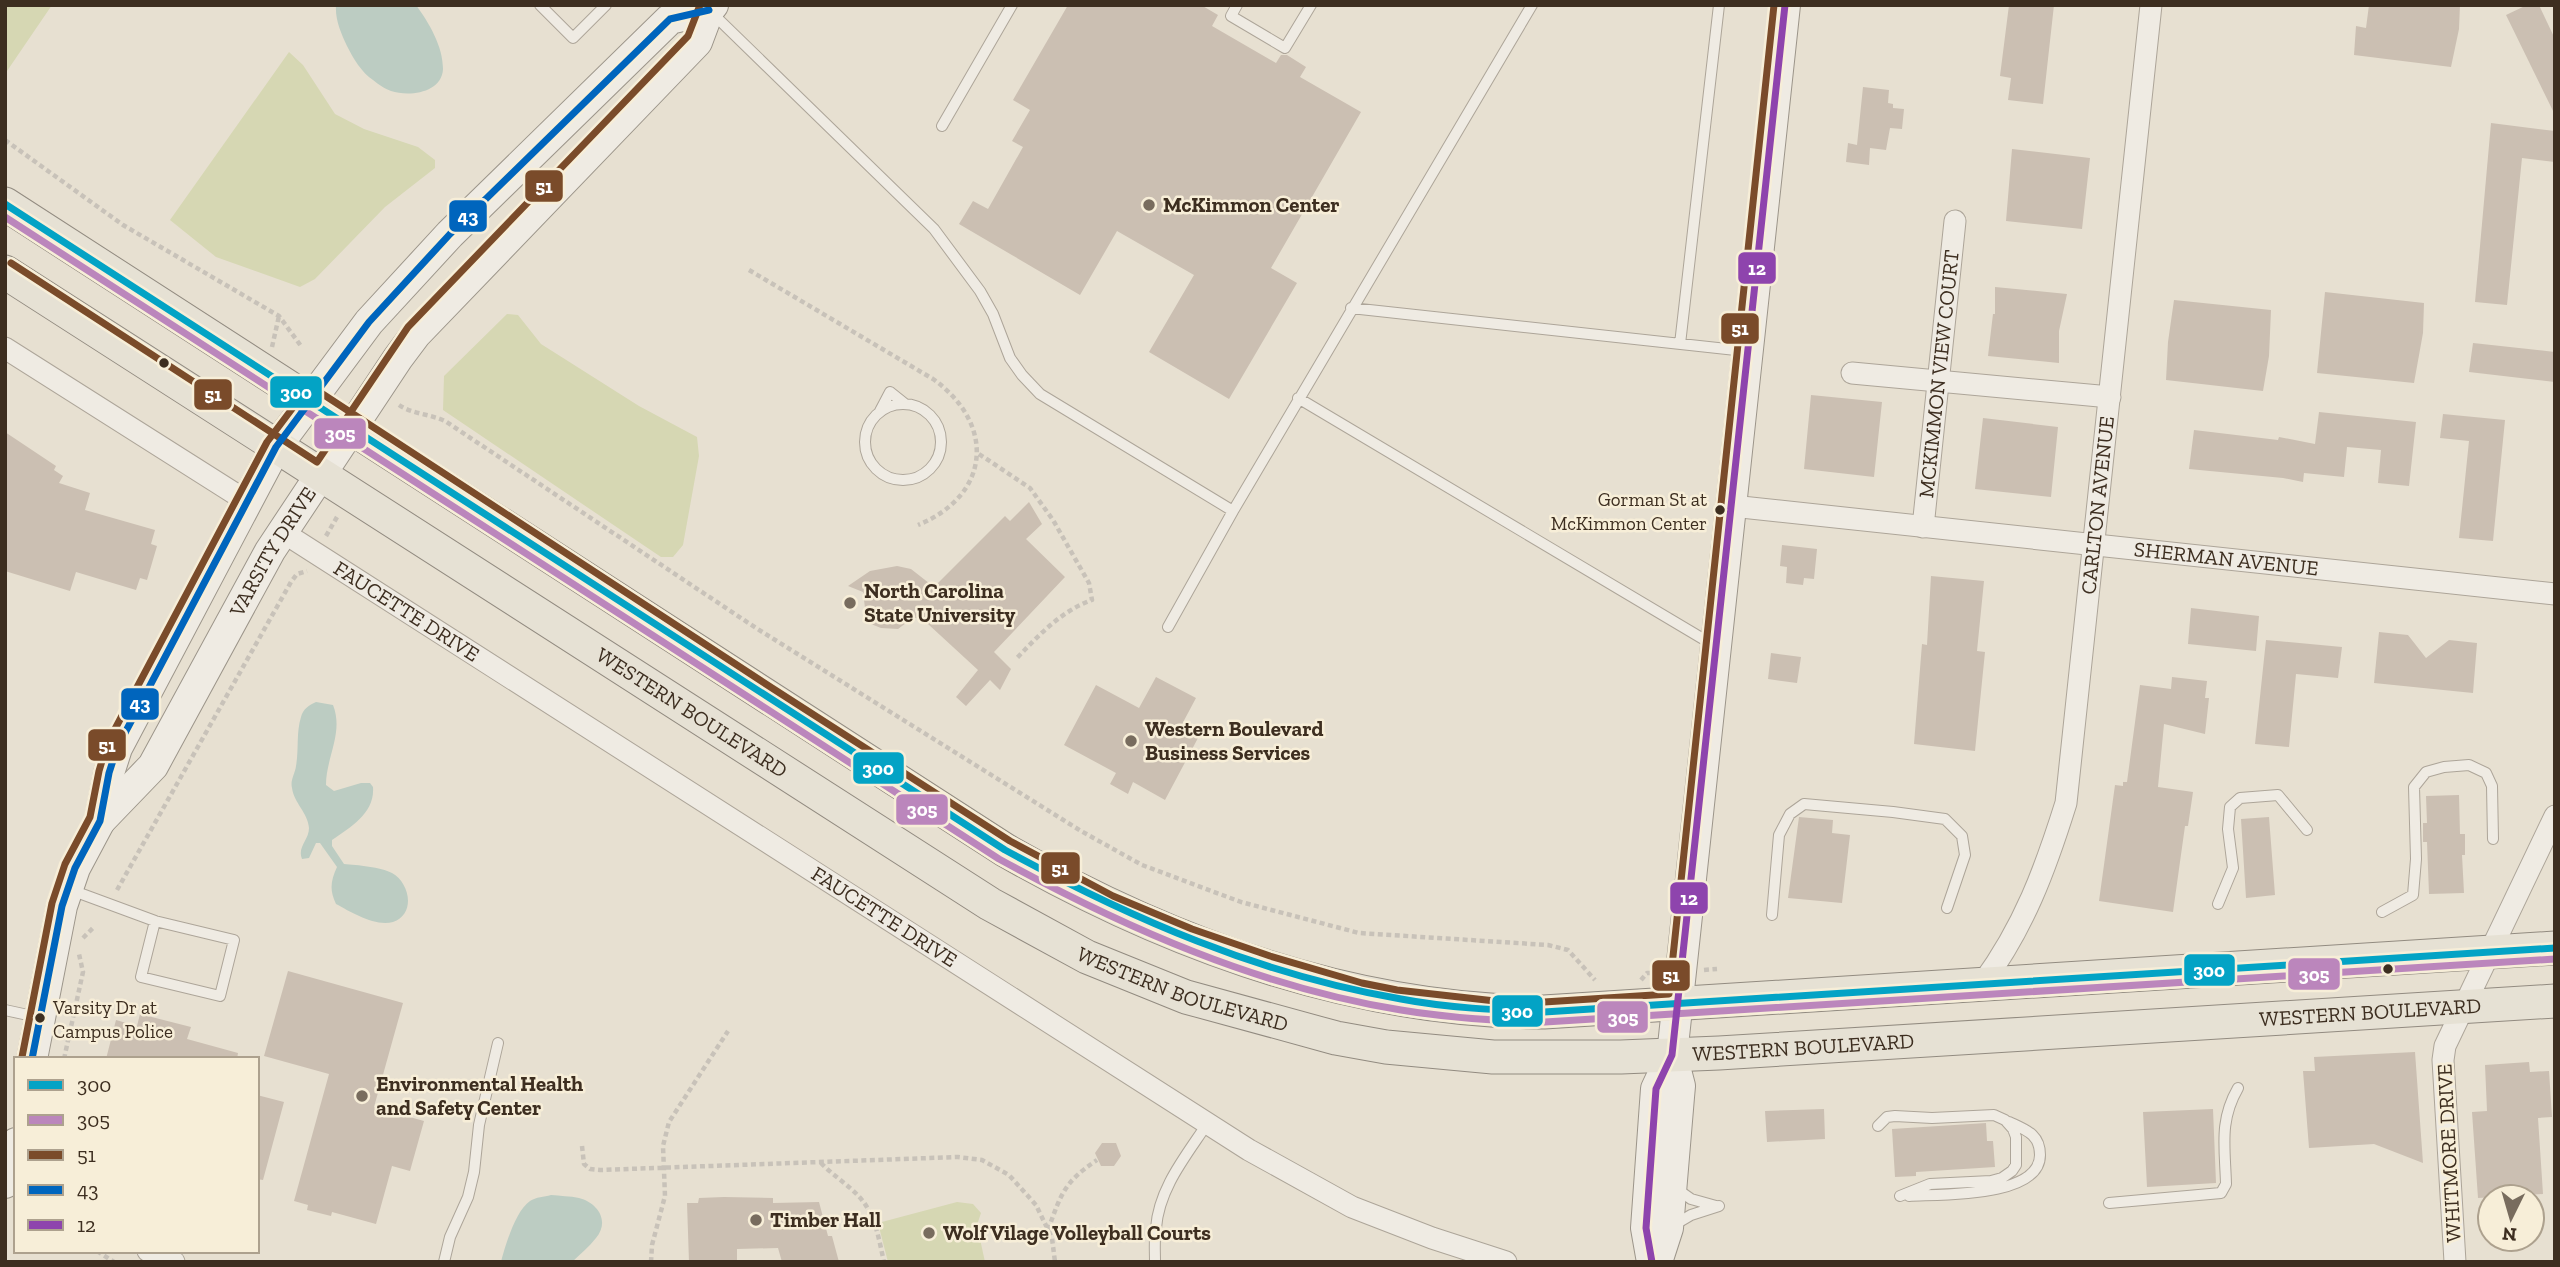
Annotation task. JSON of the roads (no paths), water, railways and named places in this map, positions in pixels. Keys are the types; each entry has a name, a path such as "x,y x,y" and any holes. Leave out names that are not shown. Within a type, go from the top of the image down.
{"main road":[{"path":"5,204 1005,850 1062,882 1147,922 1267,967 1360,993 1431,1005 1503,1012 1544,1012 2555,948"},
{"name":"WESTERN BOULEVARD","path":"5,272 959,885 1052,940 1129,976 1208,1004 1336,1038 1386,1046 1493,1057 1567,1058 1672,1055 2555,1001"}],"street":[{"path":"1655,1262 1646,1228 1656,1089 1672,1055 1785,5"},
{"name":"CARLTON AVENUE","path":"1982,984 2002,957 2028,910 2044,872 2066,803 2151,5"},
{"name":"VARSITY DRIVE","path":"100,821 106,785 117,748 276,447 369,322 450,234 670,19 711,8"},
{"name":"VARSITY DRIVE","path":"32,1057 67,889 75,868 100,821 153,766 281,531 416,334 697,42 711,8"},
{"name":"MCKIMMON VIEW COURT","path":"1923,527 1955,221"},
{"path":"5,348 248,502"},
{"path":"1852,373 2110,397"},
{"name":"SHERMAN AVENUE","path":"1732,506 2555,594"},
{"name":"FAUCETTE DRIVE","path":"281,531 1249,1150 1352,1207 1506,1262"},
{"name":"WHITMORE DRIVE","path":"2455,1262 2443,1060 2448,1036 2555,817"},
{"path":"1655,1262 1668,1228 1672,1185 1680,1086 1672,1055"},
{"path":"153,1253 174,1262"}],"lane":[{"path":"540,5 573,38 606,5"},
{"path":"942,126 1012,5"},
{"path":"1237,5 1231,16 1285,48 1311,5"},
{"path":"1168,627 1298,398 1532,5"},
{"path":"1680,344 1719,5"},
{"path":"711,8 934,229 980,291 993,314 1010,358 1021,375 1040,394 1233,510"},
{"path":"1351,308 1748,351"},
{"path":"890,392 905,404 928,413 936,423 941,435 941,448 930,470 919,478 894,480 882,475 866,456 866,431 871,420 880,411 890,392"},
{"path":"1298,398 1717,647"},
{"path":"2382,912 2413,895 2416,859 2414,788 2426,772 2469,765 2486,772 2492,786 2493,839"},
{"path":"2218,904 2233,868 2228,829 2230,807 2240,798 2278,794 2307,830"},
{"path":"1772,915 1779,835 1790,814 1804,804 1945,820 1962,836 1965,855 1947,908"},
{"path":"67,889 155,920 234,940 220,996 141,977 155,920"},
{"path":"5,1010 40,1017"},
{"path":"444,1262 450,1237 468,1197 474,1172 479,1125 498,1043"},
{"path":"2109,1203 2221,1193 2226,1184 2224,1121 2228,1105 2238,1088"},
{"path":"1878,1126 1887,1117 1895,1116 1932,1118 1994,1115 2005,1120 2031,1132 2037,1139 2040,1160 2038,1167 2027,1178 1994,1191 1900,1196 1930,1184 1991,1181 2012,1171 2017,1157 2016,1137 2005,1120"},
{"path":"1155,1262 1156,1226 1162,1198 1177,1169 1207,1124"},
{"path":"1668,1228 1691,1215 1719,1206 1691,1199 1672,1185"}],"place":[{"name":"McKimmon Center","path":"1149,205"},
{"name":"Gorman St at McKimmon Center","path":"1720,510"},
{"name":"North Carolina State University","path":"850,603"},
{"name":"Western Boulevard Business Services","path":"1131,741"},
{"name":"Varsity Dr at Campus Police","path":"40,1018"},
{"name":"Environmental Health and Safety Center","path":"362,1096"},
{"name":"Timber Hall","path":"756,1220"},
{"name":"Wolf Vilage Volleyball Courts","path":"929,1233"}]}
